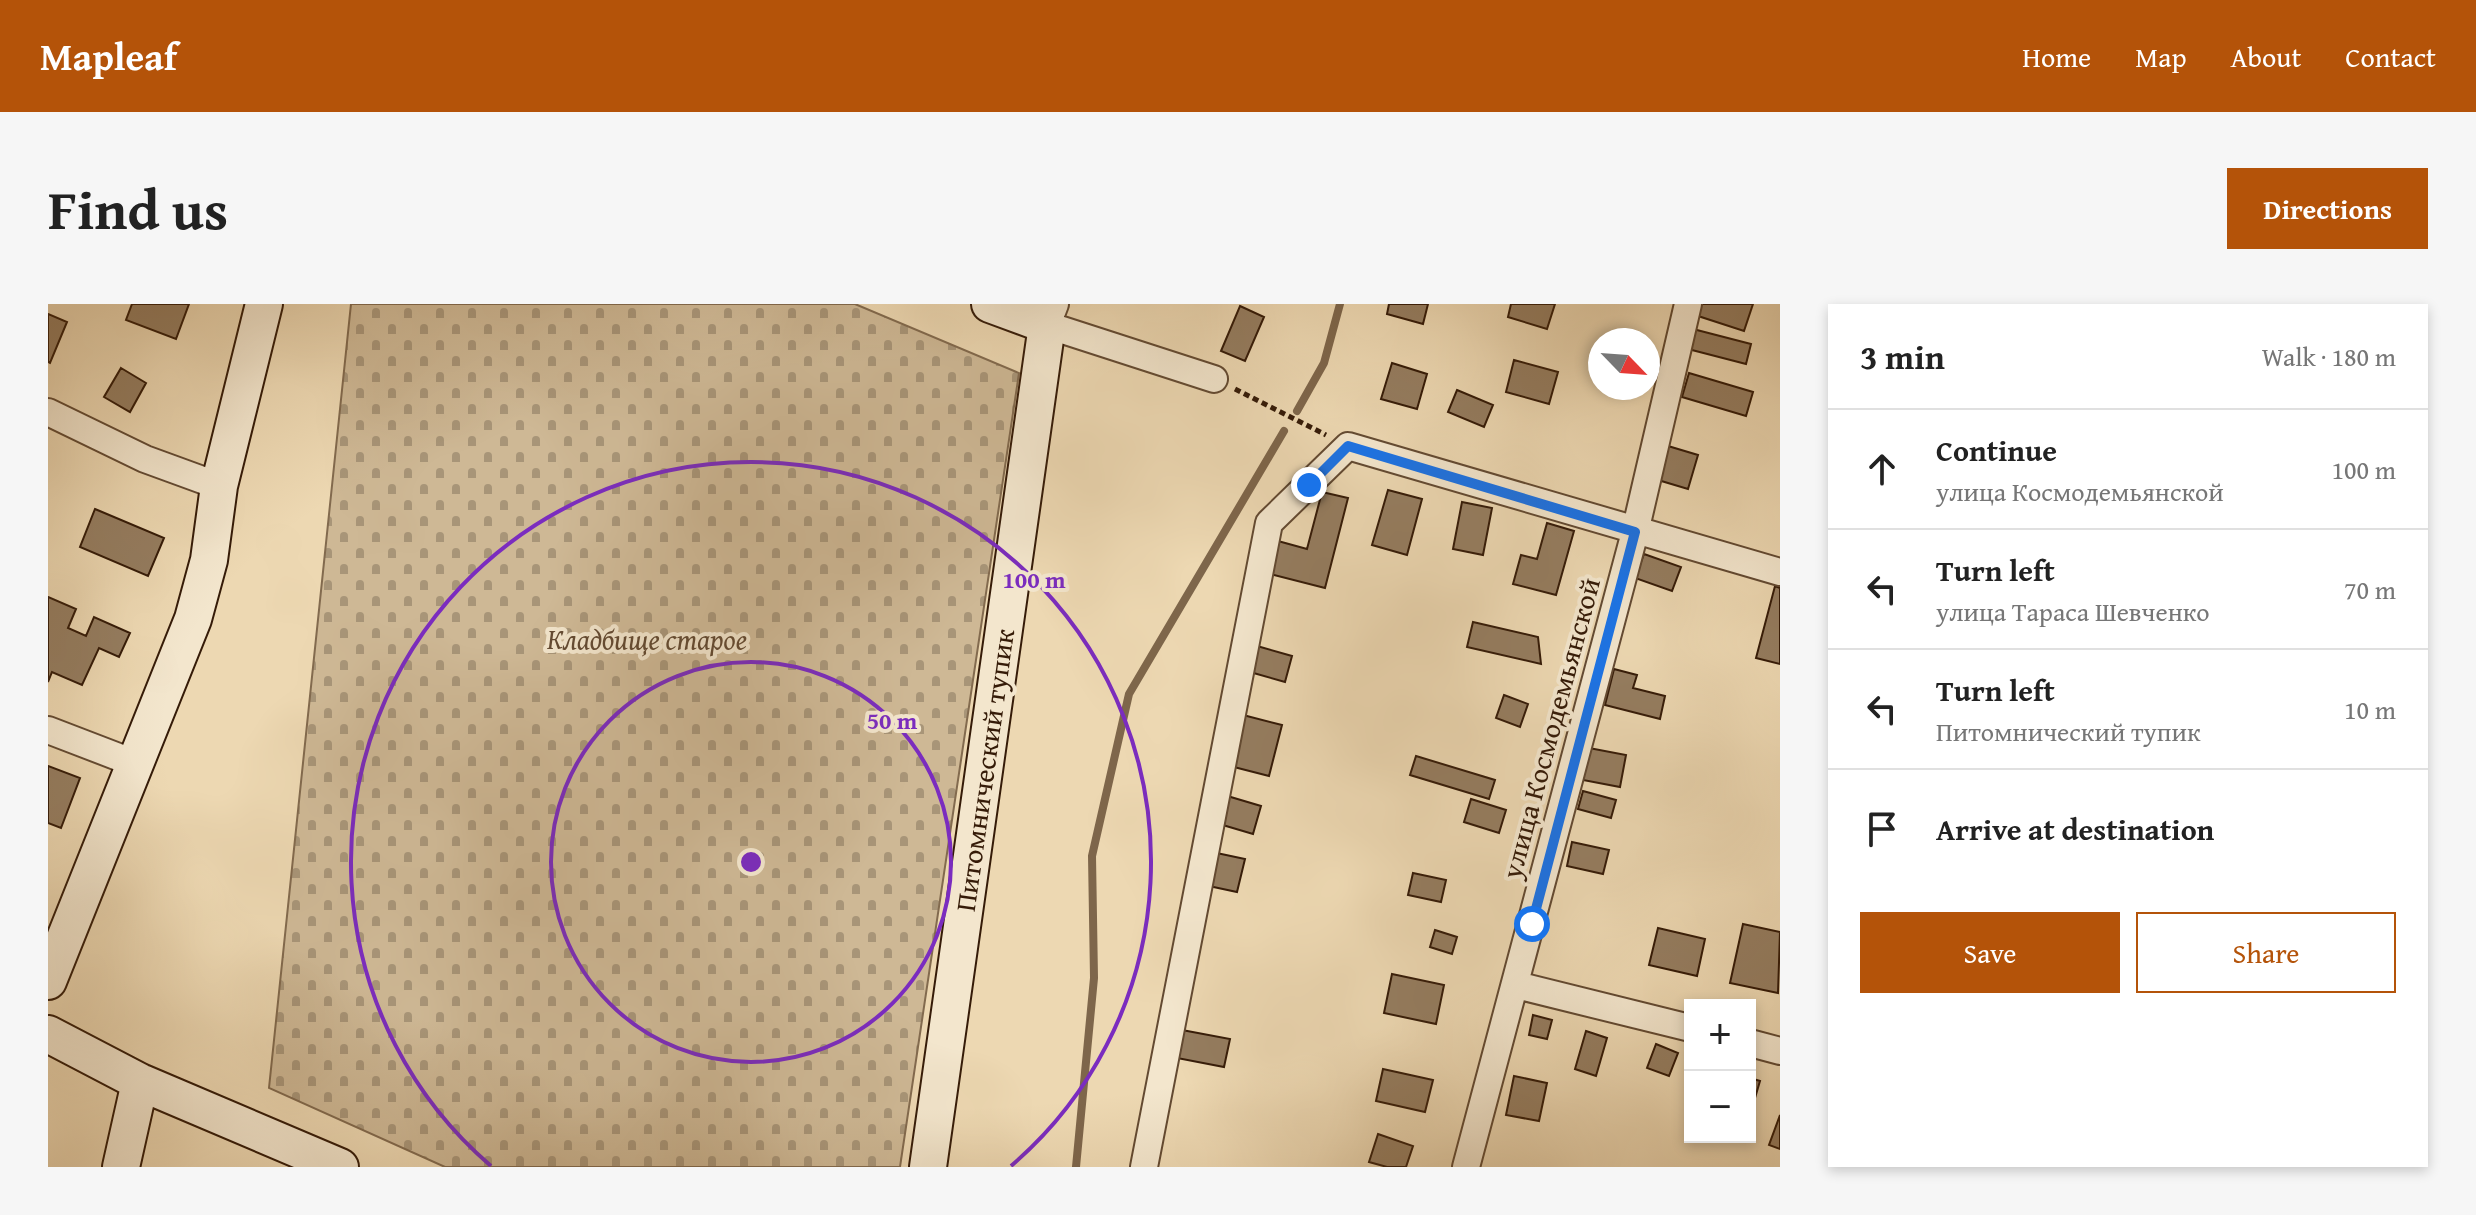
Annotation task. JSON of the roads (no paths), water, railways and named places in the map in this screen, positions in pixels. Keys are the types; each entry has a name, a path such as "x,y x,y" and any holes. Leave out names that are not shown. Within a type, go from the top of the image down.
{"street":[{"path":"48,981 193,619 209,560 219,486 264,304"},
{"path":"990,304 1051,315 1214,379"},
{"name":"улица Космодемьянской","path":"1466,1167 1635,532 1688,304"},
{"name":"Питомнический тупик","path":"928,1167 1051,315"},
{"path":"48,412 145,459 219,486"},
{"path":"1144,1167 1269,523 1348,446 1780,572"},
{"path":"48,730 134,763"},
{"path":"1516,985 1684,1027"},
{"path":"48,1034 140,1082 340,1167"},
{"path":"1756,1045 1780,1051"},
{"path":"121,1167 140,1082"}],"waterway":[{"path":"1297,411 1324,363 1340,304"},
{"path":"1076,1167 1094,978 1092,856 1129,694 1284,431"}],"park label":[{"name":"Кладбище старое","path":"647,638"}]}
